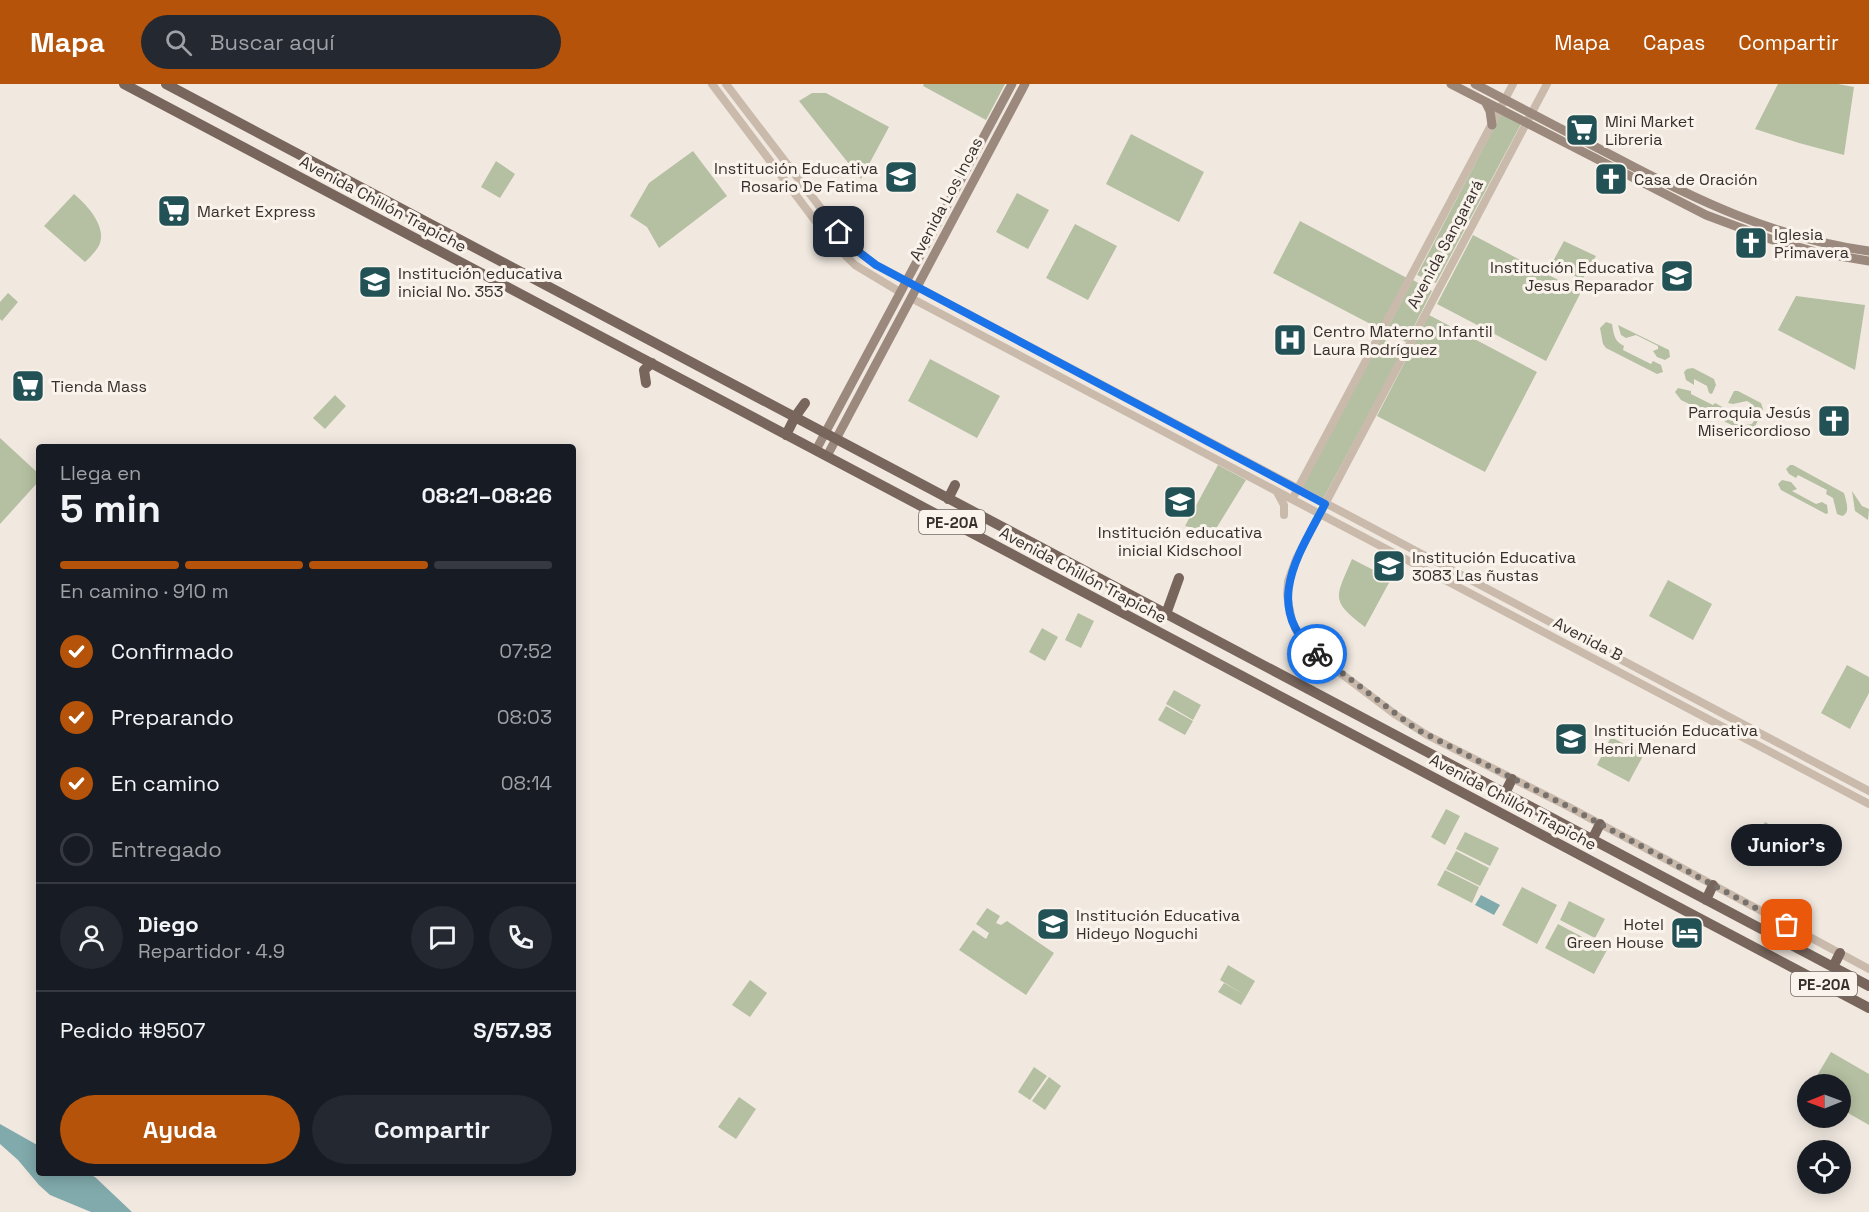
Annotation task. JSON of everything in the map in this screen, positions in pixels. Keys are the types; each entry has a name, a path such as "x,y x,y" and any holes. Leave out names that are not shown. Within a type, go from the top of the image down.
{"main road":[{"name":"Avenida Chillón Trapiche","path":"124,84 1869,1008"},
{"name":"Avenida Chillón Trapiche","path":"165,84 1869,986"},
{"name":"Avenida Los Incas","path":"816,450 1012,84"},
{"name":"Avenida Los Incas","path":"827,456 911,298 921,289 1025,84"},
{"path":"1451,84 1679,203 1730,225 1816,252 1869,261"},
{"path":"1475,84 1674,188 1722,210 1797,236 1869,251"},
{"path":"1005,97 1015,102"},
{"path":"1484,102 1490,111 1492,125"},
{"path":"264,159 272,141"},
{"path":"557,313 567,297"},
{"path":"646,383 644,370 652,363"},
{"path":"746,413 754,396"},
{"path":"786,435 805,403"},
{"path":"948,499 955,485"},
{"path":"1023,560 1032,543"},
{"path":"1166,614 1179,578"},
{"path":"1125,614 1134,597"},
{"path":"1182,644 1191,627"},
{"path":"1345,730 1354,714"},
{"path":"1383,750 1392,734"},
{"path":"1505,793 1512,779"},
{"path":"1528,827 1537,810"},
{"path":"1592,840 1600,824"},
{"path":"1607,869 1616,852"},
{"path":"1655,894 1664,878"},
{"path":"1706,900 1713,885"},
{"path":"1769,933 1776,920"},
{"path":"1833,967 1840,953"}],"street":[{"path":"712,84 829,239 855,265 900,292"},
{"name":"Avenida B","path":"726,84 839,232 865,258 1298,490 1869,791"},
{"name":"Avenida Sangarará","path":"1292,500 1513,84"},
{"name":"Avenida Sangarará","path":"1546,84 1290,572 1287,595 1292,621 1306,644 1352,682 1416,729 1600,824 1869,969"},
{"path":"920,303 921,289"},
{"name":"Avenida B","path":"911,298 1869,804"},
{"path":"1196,448 1202,438"},
{"path":"1278,479 1294,481 1304,476 1309,469"},
{"path":"1336,483 1334,499 1338,509 1345,514"},
{"path":"1273,490 1283,502 1284,515"},
{"path":"1308,537 1317,527 1324,524 1342,526"},
{"path":"1423,569 1429,559"},
{"path":"1694,711 1700,702"}],"green space":[{"path":"924,84 1005,84 986,120 923,86"},
{"path":"1778,84 1838,84 1854,87 1844,155 1755,129"},
{"path":"812,93 826,93 889,127 861,179 799,101"},
{"path":"1501,114 1521,124 1436,283 1417,275"},
{"path":"1131,134 1204,172 1179,222 1106,184"},
{"path":"693,151 727,196 659,248 647,227 630,216 649,183"},
{"path":"496,161 515,174 500,198 481,187"},
{"path":"1017,193 1049,210 1028,249 996,232"},
{"path":"74,194 89,209 100,229 99,246 85,262 44,226"},
{"path":"1300,221 1407,278 1380,329 1273,273"},
{"path":"1075,224 1117,246 1088,300 1046,278"},
{"path":"1473,235 1581,292 1546,361 1437,304"},
{"path":"1564,241 1596,256 1582,280 1552,263"},
{"path":"1413,280 1432,291 1406,342 1386,331"},
{"path":"8,293 18,302 2,321 0,302"},
{"path":"1796,296 1865,305 1855,370 1778,330"},
{"path":"1429,315 1537,372 1485,472 1377,416"},
{"path":"1606,322 1612,324 1616,340 1624,346 1623,350 1651,364 1653,361 1661,365 1663,372 1657,374 1606,348 1600,328"},
{"path":"1618,325 1669,350 1670,357 1665,360 1657,357 1653,351 1658,349 1658,346 1636,335 1626,338 1621,335"},
{"path":"1381,338 1403,350 1323,499 1302,488"},
{"path":"930,359 1000,396 977,438 908,401"},
{"path":"1693,368 1714,379 1716,385 1712,394 1709,393 1707,386 1694,379 1694,385 1686,380 1684,372"},
{"path":"1678,388 1691,391 1691,394 1728,410 1733,421 1740,426 1752,424 1756,411 1747,401 1728,403 1734,391 1761,403 1763,409 1754,429 1746,432 1681,400 1675,392"},
{"path":"335,395 346,406 325,429 313,418"},
{"path":"0,438 36,471 36,484 0,524"},
{"path":"1218,465 1246,480 1217,527 1205,530 1185,526"},
{"path":"1790,465 1844,493 1847,506 1845,514 1842,516 1837,514 1833,498 1826,494 1827,490 1798,475 1796,478 1789,474 1786,469"},
{"path":"1782,480 1791,482 1797,489 1792,491 1816,504 1822,502 1827,505 1828,513 1781,490 1778,484"},
{"path":"1852,491 1862,506 1869,509 1868,520 1855,511"},
{"path":"1352,559 1391,579 1365,627 1346,610 1339,597 1342,582"},
{"path":"1668,580 1712,604 1693,640 1649,616"},
{"path":"1078,613 1094,621 1081,648 1065,640"},
{"path":"1042,628 1058,637 1045,661 1029,652"},
{"path":"1847,665 1869,677 1869,693 1850,729 1821,713"},
{"path":"1174,690 1201,705 1193,720 1166,704"},
{"path":"1166,706 1193,721 1185,735 1158,720"},
{"path":"1611,737 1644,754 1629,782 1597,765"},
{"path":"1446,809 1460,816 1445,845 1431,837"},
{"path":"1765,822 1795,838 1782,863 1751,847"},
{"path":"1465,832 1499,848 1490,866 1456,849"},
{"path":"1456,851 1489,868 1480,886 1446,869"},
{"path":"1445,870 1479,887 1472,903 1437,885"},
{"path":"1522,887 1557,905 1537,944 1502,925"},
{"path":"1569,901 1605,919 1595,938 1560,920"},
{"path":"987,908 1000,916 996,923 1001,925 1007,921 1054,953 1026,995 959,950 973,930 986,939 989,933 976,924"},
{"path":"1558,924 1607,950 1594,974 1545,948"},
{"path":"1228,965 1255,981 1241,1005 1218,992 1224,983 1245,995 1220,980"},
{"path":"750,980 767,993 750,1017 732,1005"},
{"path":"1831,1052 1869,1074 1869,1125 1851,1115 1851,1074 1818,1074"},
{"path":"1034,1067 1047,1076 1030,1100 1018,1092"},
{"path":"1049,1077 1061,1086 1045,1110 1032,1101"},
{"path":"739,1097 756,1109 736,1139 718,1127"}],"water":[{"path":"1481,895 1500,905 1494,915 1475,905"},
{"path":"0,1124 36,1144 36,1176 93,1176 132,1212 91,1212 50,1195 0,1144"}],"way so far":[{"path":"1317,654 1416,729 1569,807 1787,925"}],"place":[{"name":"Mini Market Libreria","path":"1582,130"},
{"name":"Institución Educativa Rosario De Fatima","path":"901,177"},
{"name":"Casa de Oración","path":"1611,179"},
{"name":"Market Express","path":"174,211"},
{"name":"Iglesia Primavera","path":"1751,243"},
{"name":"Institución Educativa Jesus Reparador","path":"1677,276"},
{"name":"Institución educativa inicial No. 353","path":"375,282"},
{"name":"Centro Materno Infantil Laura Rodríguez","path":"1290,340"},
{"name":"Tienda Mass","path":"28,386"},
{"name":"Parroquia Jesús Misericordioso","path":"1834,421"},
{"name":"Institución educativa inicial Kidschool","path":"1180,502"},
{"name":"Institución Educativa 3083 Las ñustas","path":"1389,566"},
{"name":"Institución Educativa Henri Menard","path":"1571,739"},
{"name":"Institución Educativa Hideyo Noguchi","path":"1053,924"},
{"name":"Junior's","path":"1787,925"},
{"name":"Hotel Green House","path":"1687,933"}],"route":[{"path":"839,232 865,258 876,265 1325,504 1290,572 1287,595 1292,621 1298,634 1317,654"}]}
